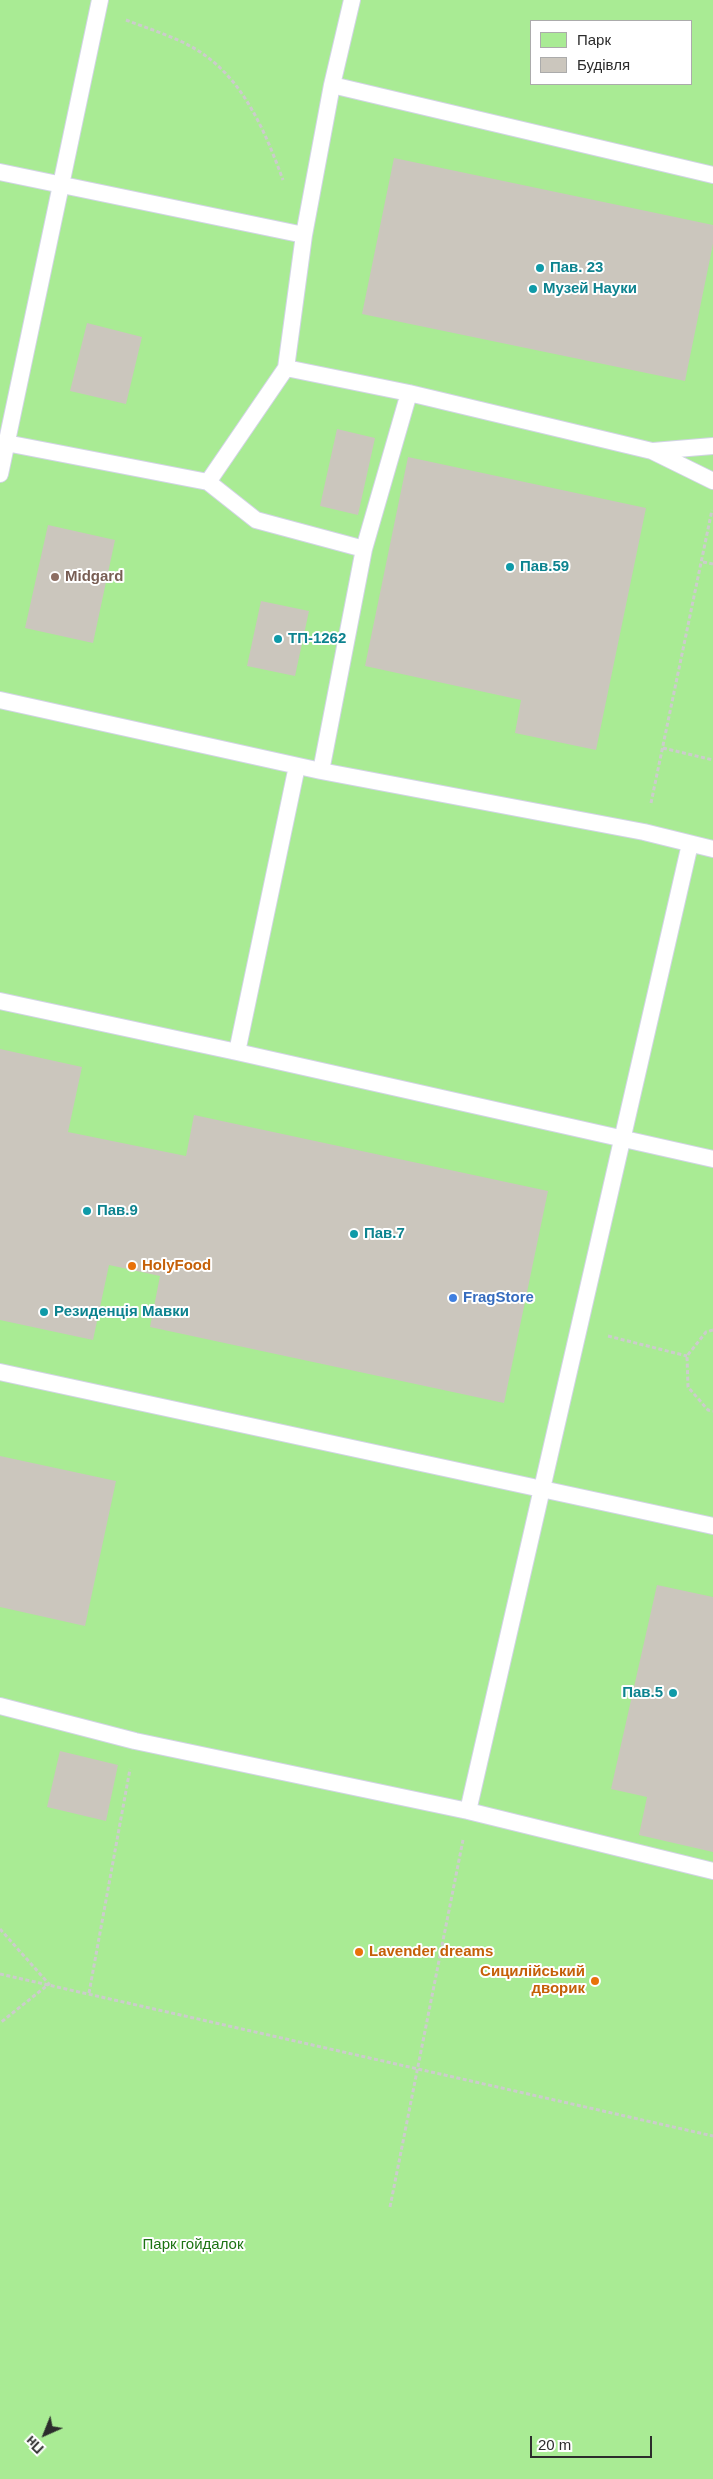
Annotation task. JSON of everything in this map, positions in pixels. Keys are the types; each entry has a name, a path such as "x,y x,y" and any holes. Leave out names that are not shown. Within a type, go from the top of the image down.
{"lane":[{"path":"208,482 286,368 304,234 332,85 352,0"},
{"path":"0,474 99,4"},
{"path":"332,85 713,175"},
{"path":"0,172 61,186 304,234"},
{"path":"286,368 409,393 652,451 713,481"},
{"path":"321,771 364,549 409,393"},
{"path":"6,443 208,482 256,520 364,549"},
{"path":"652,451 713,446"},
{"path":"0,700 297,766 644,832 713,849"},
{"path":"237,1052 297,766"},
{"path":"468,1811 690,844"},
{"path":"0,1001 713,1159"},
{"path":"0,1372 542,1491 713,1526"},
{"path":"0,1706 134,1741 468,1811 713,1871"}],"path":[{"path":"99,4 196,49 227,73 250,106 272,151 286,188"},
{"path":"644,832 703,562 713,507"},
{"path":"703,562 713,564"},
{"path":"663,748 713,760"},
{"path":"579,1329 687,1356"},
{"path":"713,1330 706,1332 687,1356 688,1386 708,1410 713,1411"},
{"path":"89,1993 134,1741"},
{"path":"390,2207 419,2069 468,1811"},
{"path":"0,1929 49,1984"},
{"path":"0,1974 713,2136"},
{"path":"0,2023 49,1984"}],"green space":[{"name":"Парк гойдалок","path":"0,0 713,0 713,2479 0,2479"}],"building":[{"name":"Пав. 23","path":"394,158 713,225 713,244 685,381 362,314"},
{"path":"87,323 142,337 126,404 70,391"},
{"path":"337,429 375,438 358,515 320,506"},
{"name":"Пав.59","path":"408,457 646,508 596,750 515,733 521,700 365,666"},
{"path":"48,525 115,540 93,643 25,628"},
{"name":"ТП-1262","path":"261,601 309,611 295,676 247,666"},
{"name":"Пав.7","path":"0,1049 82,1067 68,1132 186,1156 194,1115 548,1191 504,1403 150,1327 160,1276 109,1265 93,1340 0,1320"},
{"path":"0,1456 116,1481 85,1626 0,1607"},
{"name":"Пав.5","path":"657,1585 713,1597 713,1852 639,1835 647,1797 611,1789"},
{"path":"60,1751 118,1765 106,1821 47,1807"}],"place":[{"name":"Пав. 23","path":"540,268"},
{"name":"Музей Науки","path":"533,289"},
{"name":"Пав.59","path":"510,567"},
{"name":"Midgard","path":"55,577"},
{"name":"ТП-1262","path":"278,639"},
{"name":"Пав.9","path":"87,1211"},
{"name":"Пав.7","path":"354,1234"},
{"name":"HolyFood","path":"132,1266"},
{"name":"FragStore","path":"453,1298"},
{"name":"Резиденція Мавки","path":"44,1312"},
{"name":"Пав.5","path":"673,1693"},
{"name":"Lavender dreams","path":"359,1952"},
{"name":"Сицилійський дворик","path":"595,1981"}]}
